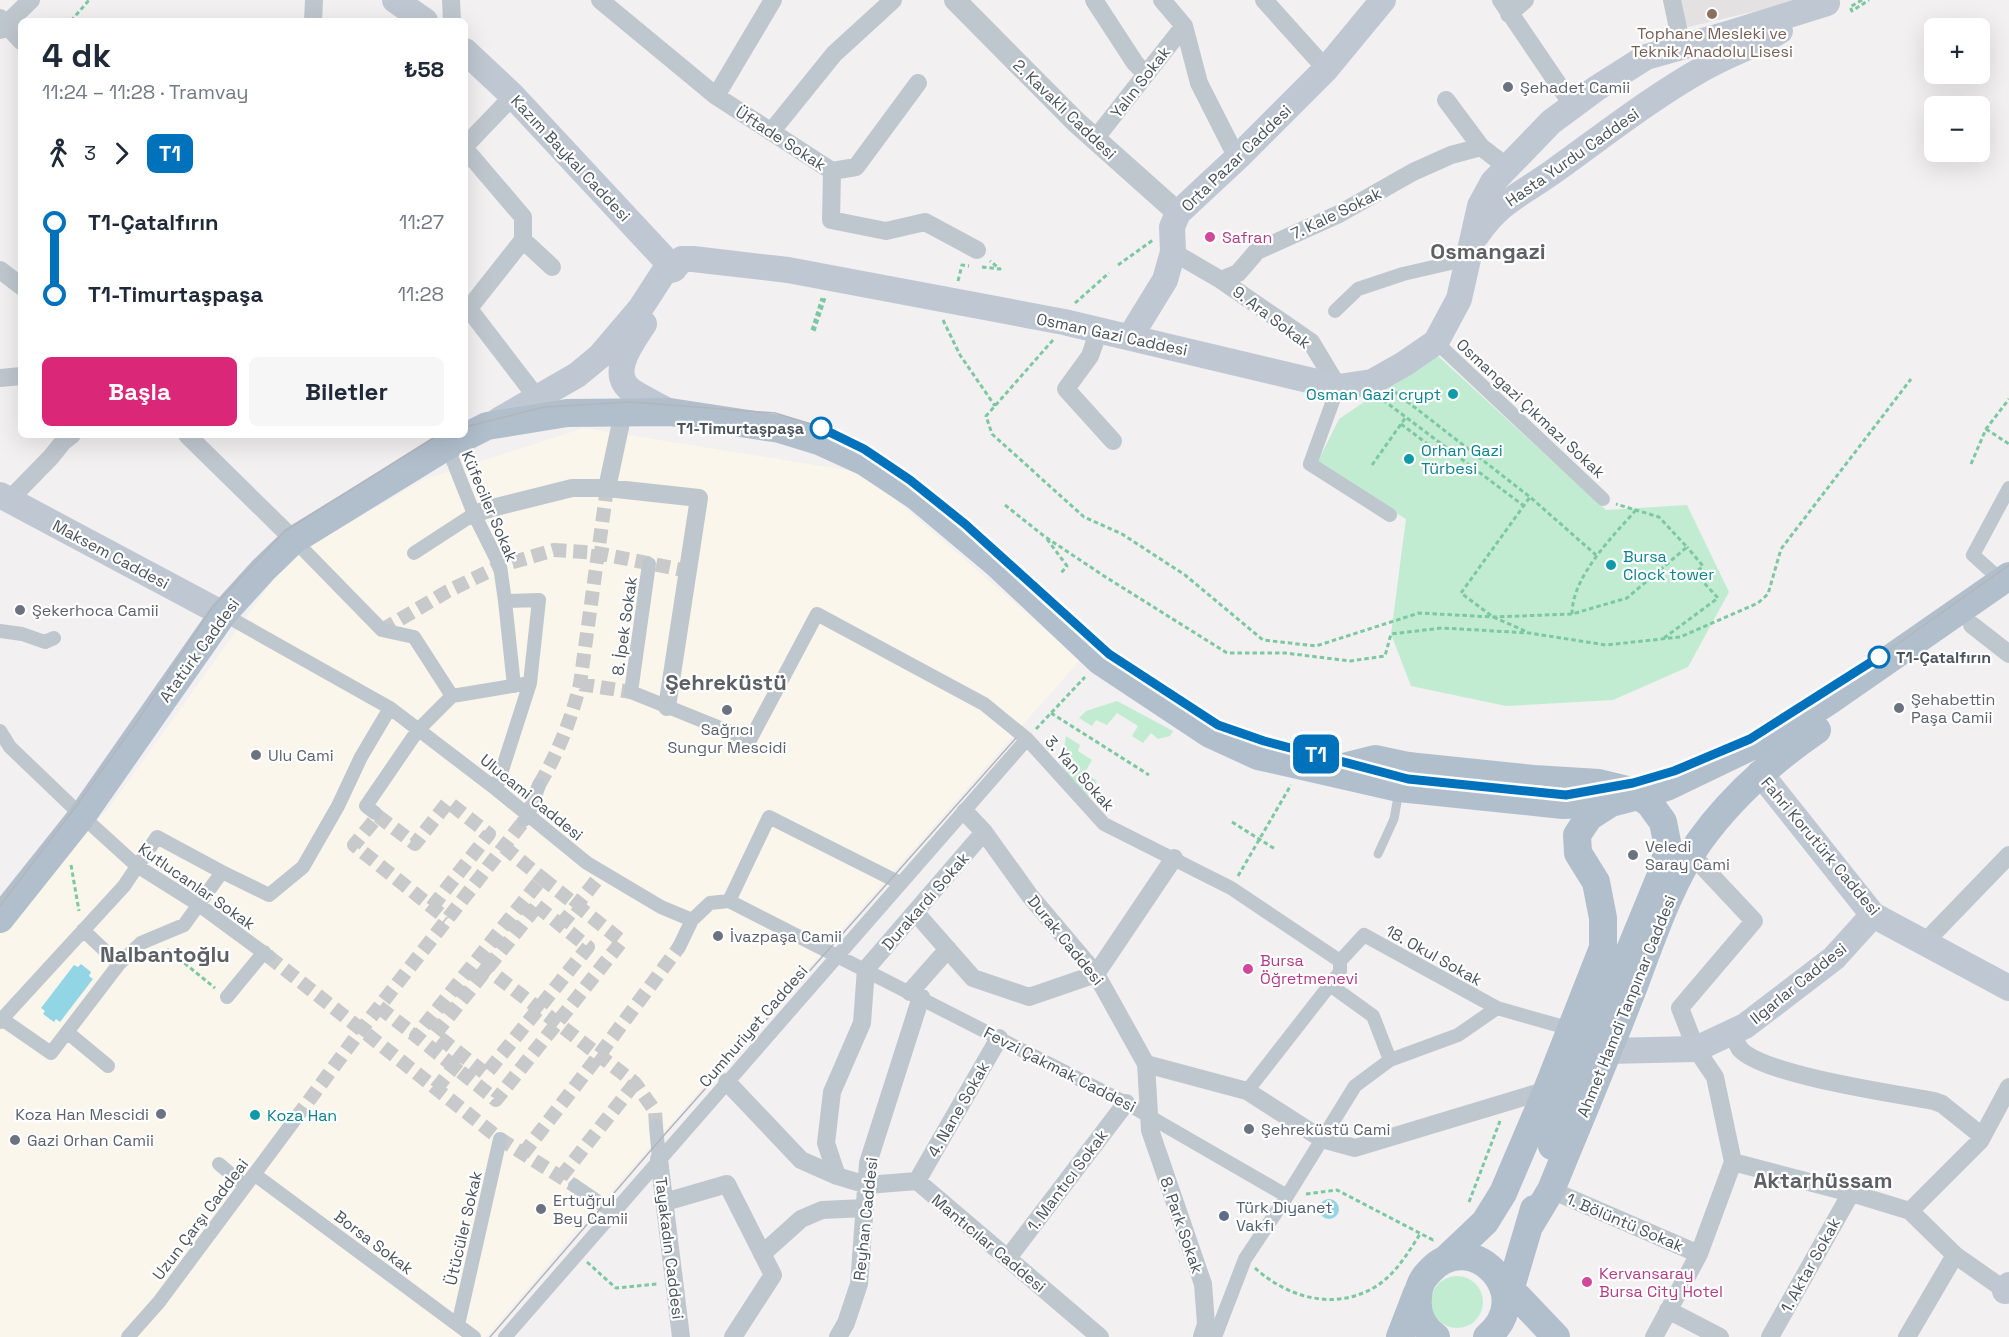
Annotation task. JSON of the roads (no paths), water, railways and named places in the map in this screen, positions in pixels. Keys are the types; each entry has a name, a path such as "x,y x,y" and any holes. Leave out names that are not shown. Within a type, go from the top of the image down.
{"main road":[{"path":"395,0 421,18"},
{"name":"Orta Pazar Caddesi","path":"1174,230 1237,158 1326,69 1383,0"},
{"name":"Hasta Yurdu Caddesi","path":"1463,252 1480,206 1493,182 1506,166 1551,122 1597,88 1646,57 1829,2"},
{"name":"Hasta Yurdu Caddesi","path":"1463,252 1487,219 1508,200 1540,181 1661,95 1707,66 1776,33 1829,2"},
{"name":"Kazım Baykal Caddesi","path":"468,54 513,96 674,269"},
{"path":"1130,337 1165,280 1174,230"},
{"name":"Osman Gazi Caddesi","path":"674,269 682,260 711,260 788,270 1099,330 1338,387 1372,382 1436,342 1459,298 1463,252"},
{"path":"487,426 577,375 600,356 640,309 664,272 674,269"},
{"path":"670,412 629,390 622,377 622,364 628,349 671,281 674,269"},
{"name":"Atatürk Caddesi","path":"468,433 487,426 567,413 670,412 780,429 819,441 865,462 915,496 972,543 1100,661 1210,734 1258,756 1315,768 1375,759 1404,777"},
{"name":"Atatürk Caddesi","path":"0,919 74,826 223,614 263,570 294,540 444,441"},
{"name":"Maksem Caddesi","path":"3,500 223,614"},
{"path":"1404,777 1563,805 1611,803 1646,794 1785,740 1972,626 2007,585"},
{"path":"1785,740 1829,701 2007,585"},
{"name":"Ahmet Hamdi Tanpınar Caddesi","path":"1530,1225 1551,1190 1667,903 1692,855 1731,803 1760,773 1785,740"},
{"name":"Fahri Korutürk Caddesi","path":"1760,773 1873,915 2009,987"},
{"name":"Ahmet Hamdi Tanpınar Caddesi","path":"1404,777 1534,779 1599,783 1632,791 1650,804 1663,822 1667,842 1665,865 1552,1146 1530,1225 1505,1290 1502,1319 1490,1335"},
{"path":"1646,794 1670,808 1677,820 1680,834 1682,850 1667,903"},
{"path":"1400,1337 1424,1277 1444,1247 1485,1222 1497,1203 1571,1029 1603,948 1603,918 1596,882 1578,853 1577,835 1589,816 1611,803"},
{"name":"Ilgarlar Caddesi","path":"1608,1051 1696,1049 1745,1026 1834,958 1873,915"},
{"path":"1444,1247 1461,1256 1475,1258 1489,1265 1505,1290 1556,1337"},
{"path":"1418,1291 1417,1306 1421,1320 1429,1332 1436,1337"}],"street":[{"path":"18,38 2,24 31,0"},
{"path":"312,18 314,0"},
{"path":"451,0 452,18"},
{"name":"Üftade Sokak","path":"600,0 620,6 716,96 832,171 831,220 886,231 925,222 977,250"},
{"path":"716,96 773,0"},
{"path":"771,132 834,54 893,0"},
{"name":"2. Kavaklı Caddesi","path":"955,0 971,19 1095,139 1174,230"},
{"path":"1094,0 1136,63 1146,74"},
{"path":"1264,0 1326,69"},
{"path":"1525,0 1505,7 1573,106"},
{"path":"1672,0 1682,47"},
{"path":"1168,2 1184,26 1198,84 1237,158"},
{"name":"Yalın Sokak","path":"1095,139 1184,26"},
{"path":"832,171 856,167 918,84"},
{"path":"468,145 513,96"},
{"path":"1446,100 1481,147 1506,166"},
{"name":"7. Kale Sokak","path":"1221,280 1238,273 1257,251 1339,214 1413,172 1451,154 1481,147"},
{"path":"468,152 523,217 523,240 468,304"},
{"path":"1174,230 1221,280"},
{"path":"523,240 552,267"},
{"path":"1335,310 1358,289 1463,252"},
{"path":"18,265 3,272 18,284"},
{"name":"9. Ara Sokak","path":"1221,280 1311,342 1338,387"},
{"path":"468,306 538,399"},
{"path":"1099,330 1090,356 1066,389 1113,441"},
{"name":"Osmangazi Çıkmazı Sokak","path":"1436,342 1603,499"},
{"path":"0,378 18,376"},
{"path":"1338,387 1310,464 1390,515"},
{"path":"607,488 623,413"},
{"path":"3,500 51,458 68,438"},
{"path":"190,438 382,630 414,637 452,696"},
{"name":"Küfeciler Sokak","path":"444,441 474,514 500,567 514,686"},
{"path":"414,553 474,514 508,503 572,488 607,488 699,498 667,707"},
{"path":"2007,585 1973,555 2009,488"},
{"name":"8. İpek Sokak","path":"649,564 631,692 667,707"},
{"path":"496,789 530,683 539,600 505,601"},
{"name":"Ulucami Caddesi","path":"223,614 390,708 496,789 526,819 587,863 661,907 692,920"},
{"name":"3. Yan Sokak","path":"667,707 750,740 817,614 984,705 1027,739 1104,824 1174,858"},
{"path":"1972,626 2009,654"},
{"path":"0,631 21,634 45,642 54,638"},
{"path":"375,813 366,806 418,730 452,696 530,683"},
{"path":"222,872 184,925 141,944 119,964 51,1053 1,1021 124,886 157,837 269,895 303,867 334,814 361,757 390,708"},
{"name":"Kutlucanlar Sokak","path":"0,731 10,747 74,826 199,905 266,954 227,997"},
{"name":"Cumhuriyet Caddesi","path":"505,1337 727,1082 833,952 965,812 1027,739"},
{"path":"526,819 539,785"},
{"name":"Durak Caddesi","path":"965,812 984,832 1030,896 1096,974 1146,1064 1148,1115"},
{"path":"729,901 769,817 900,883"},
{"name":"Durakardı Sokak","path":"866,969 984,832"},
{"path":"1654,1337 1699,1254 1733,1162 1715,1077 1696,1049 1680,1008 1754,921 1692,855"},
{"path":"1924,943 2009,855"},
{"path":"915,912 973,978 1029,997 1096,974 1174,858 1232,888 1340,961 1340,972 1247,1091"},
{"path":"679,947 692,920 710,903 729,901 833,952"},
{"path":"83,930 119,964"},
{"name":"18. Okul Sokak","path":"1340,961 1364,935 1497,1008 1571,1029"},
{"path":"915,995 948,950"},
{"name":"Fevzi Çakmak Caddesi","path":"833,952 1126,1103 1287,1196"},
{"path":"837,1176 826,1143 832,1092 862,1023 866,969"},
{"path":"1330,985 1373,1016 1390,1060"},
{"name":"Reyhan Caddesi","path":"838,1337 846,1323 859,1284 868,1163 915,995"},
{"path":"1215,1337 1245,1259 1355,1086 1390,1060 1458,1035 1497,1008"},
{"path":"67,1032 108,1066"},
{"path":"1731,1033 1741,1049 1751,1057 1791,1072 1934,1101 1942,1104 1982,1136"},
{"name":"4. Nane Sokak","path":"917,1181 999,1038"},
{"path":"1146,1064 1247,1091 1322,1139 1355,1148 1546,1090"},
{"path":"727,1082 801,1160 837,1176 867,1185"},
{"path":"1911,1211 1980,1141 2009,1087"},
{"name":"1. Mantıcı Sokak","path":"1008,1258 1126,1103"},
{"name":"8. Park Sokak","path":"1148,1115 1150,1130 1203,1284 1206,1324 1202,1337"},
{"name":"Uzun Çarşı Caddeai","path":"128,1337 159,1302 296,1118"},
{"path":"656,1126 659,1159"},
{"name":"Ütücüler Sokak","path":"458,1325 500,1138"},
{"name":"Tayakadın Caddesi","path":"659,1159 681,1337"},
{"path":"1733,1162 1911,1211 1955,1255 2008,1290"},
{"path":"219,1164 245,1186"},
{"name":"Borsa Sokak","path":"254,1174 474,1337"},
{"name":"Mantıcılar Caddesi","path":"867,1185 917,1181 1100,1337"},
{"path":"665,1202 728,1184 773,1275 736,1336"},
{"path":"575,1186 613,1212"},
{"name":"1. Bölüntü Sokak","path":"1551,1190 1699,1254"},
{"name":"1. Aktar Sokak","path":"1770,1337 1851,1193"},
{"path":"762,1254 801,1220 822,1210 865,1208"},
{"path":"1907,1337 1955,1255"},
{"path":"1668,1310 1720,1337"}],"lane":[{"path":"1378,854 1394,819 1404,777"}],"water":[{"path":"81,964 91,972 89,976 93,979 60,1022 56,1019 54,1022 43,1014 45,1011 41,1008 74,965 78,967"},
{"path":"1329,1199 1336,1202 1339,1209 1336,1216 1329,1219 1322,1216 1319,1209 1322,1202"}],"tunnel":[{"path":"539,785 563,736 580,684 607,488"},
{"path":"382,630 448,591 500,566 554,550 597,553 688,571"},
{"path":"580,684 631,692"},
{"path":"432,907 489,834 448,802 415,844 378,816 354,845 447,919"},
{"path":"296,1118 361,1030 523,822"},
{"path":"504,847 542,878"},
{"path":"561,925 603,872"},
{"path":"542,878 622,941 496,1100 416,1036 542,878"},
{"path":"537,906 588,947 486,1074 435,1034 537,906"},
{"path":"523,1154 679,947"},
{"path":"268,956 500,1139 575,1186"},
{"path":"481,964 635,1083 655,1111 656,1126"},
{"path":"379,1007 416,1036"},
{"path":"436,1089 459,1060"},
{"path":"561,1177 635,1083"}],"tram line":[{"path":"468,426 544,407 631,402 775,413 821,427 865,449 910,480 979,536 1109,654 1218,725 1264,741 1408,779 1566,795 1633,783 1674,771 1750,739 1879,657 2009,565"},
{"name":"T1","path":"821,428 864,449 910,480 965,524 1109,654 1218,725 1264,741 1408,779 1566,795 1633,783 1674,771 1750,739 1879,657"},
{"path":"0,906 138,720 212,608 285,531 433,438"},
{"path":"490,1337 658,1142 1016,738"}],"place":[{"name":"Tophane Mesleki ve Teknik Anadolu Lisesi","path":"1712,14"},
{"name":"Şehadet Camii","path":"1508,87"},
{"name":"Safran","path":"1210,237"},
{"name":"Osman Gazi crypt","path":"1453,394"},
{"name":"T1-Timurtaşpaşa","path":"821,428"},
{"name":"Orhan Gazi Türbesi","path":"1409,459"},
{"name":"Bursa Clock tower","path":"1611,565"},
{"name":"Şekerhoca Camii","path":"20,610"},
{"name":"T1-Çatalfırın","path":"1879,657"},
{"name":"Şehabettin Paşa Camii","path":"1899,708"},
{"name":"Sağrıcı Sungur Mescidi","path":"727,710"},
{"name":"Ulu Cami","path":"256,755"},
{"name":"Veledi Saray Cami","path":"1633,855"},
{"name":"İvazpaşa Camii","path":"718,936"},
{"name":"Bursa Öğretmenevi","path":"1248,969"},
{"name":"Koza Han Mescidi","path":"161,1114"},
{"name":"Koza Han","path":"255,1115"},
{"name":"Şehreküstü Cami","path":"1249,1129"},
{"name":"Gazi Orhan Camii","path":"15,1140"},
{"name":"Ertuğrul Bey Camii","path":"541,1209"},
{"name":"Türk Diyanet Vakfı","path":"1224,1216"},
{"name":"Kervansaray Bursa City Hotel","path":"1587,1282"}],"district":[{"name":"Osmangazi","path":"1488,251"},
{"name":"Şehreküstü","path":"726,682"},
{"name":"Nalbantoğlu","path":"165,954"},
{"name":"Aktarhüssam","path":"1823,1180"}]}
